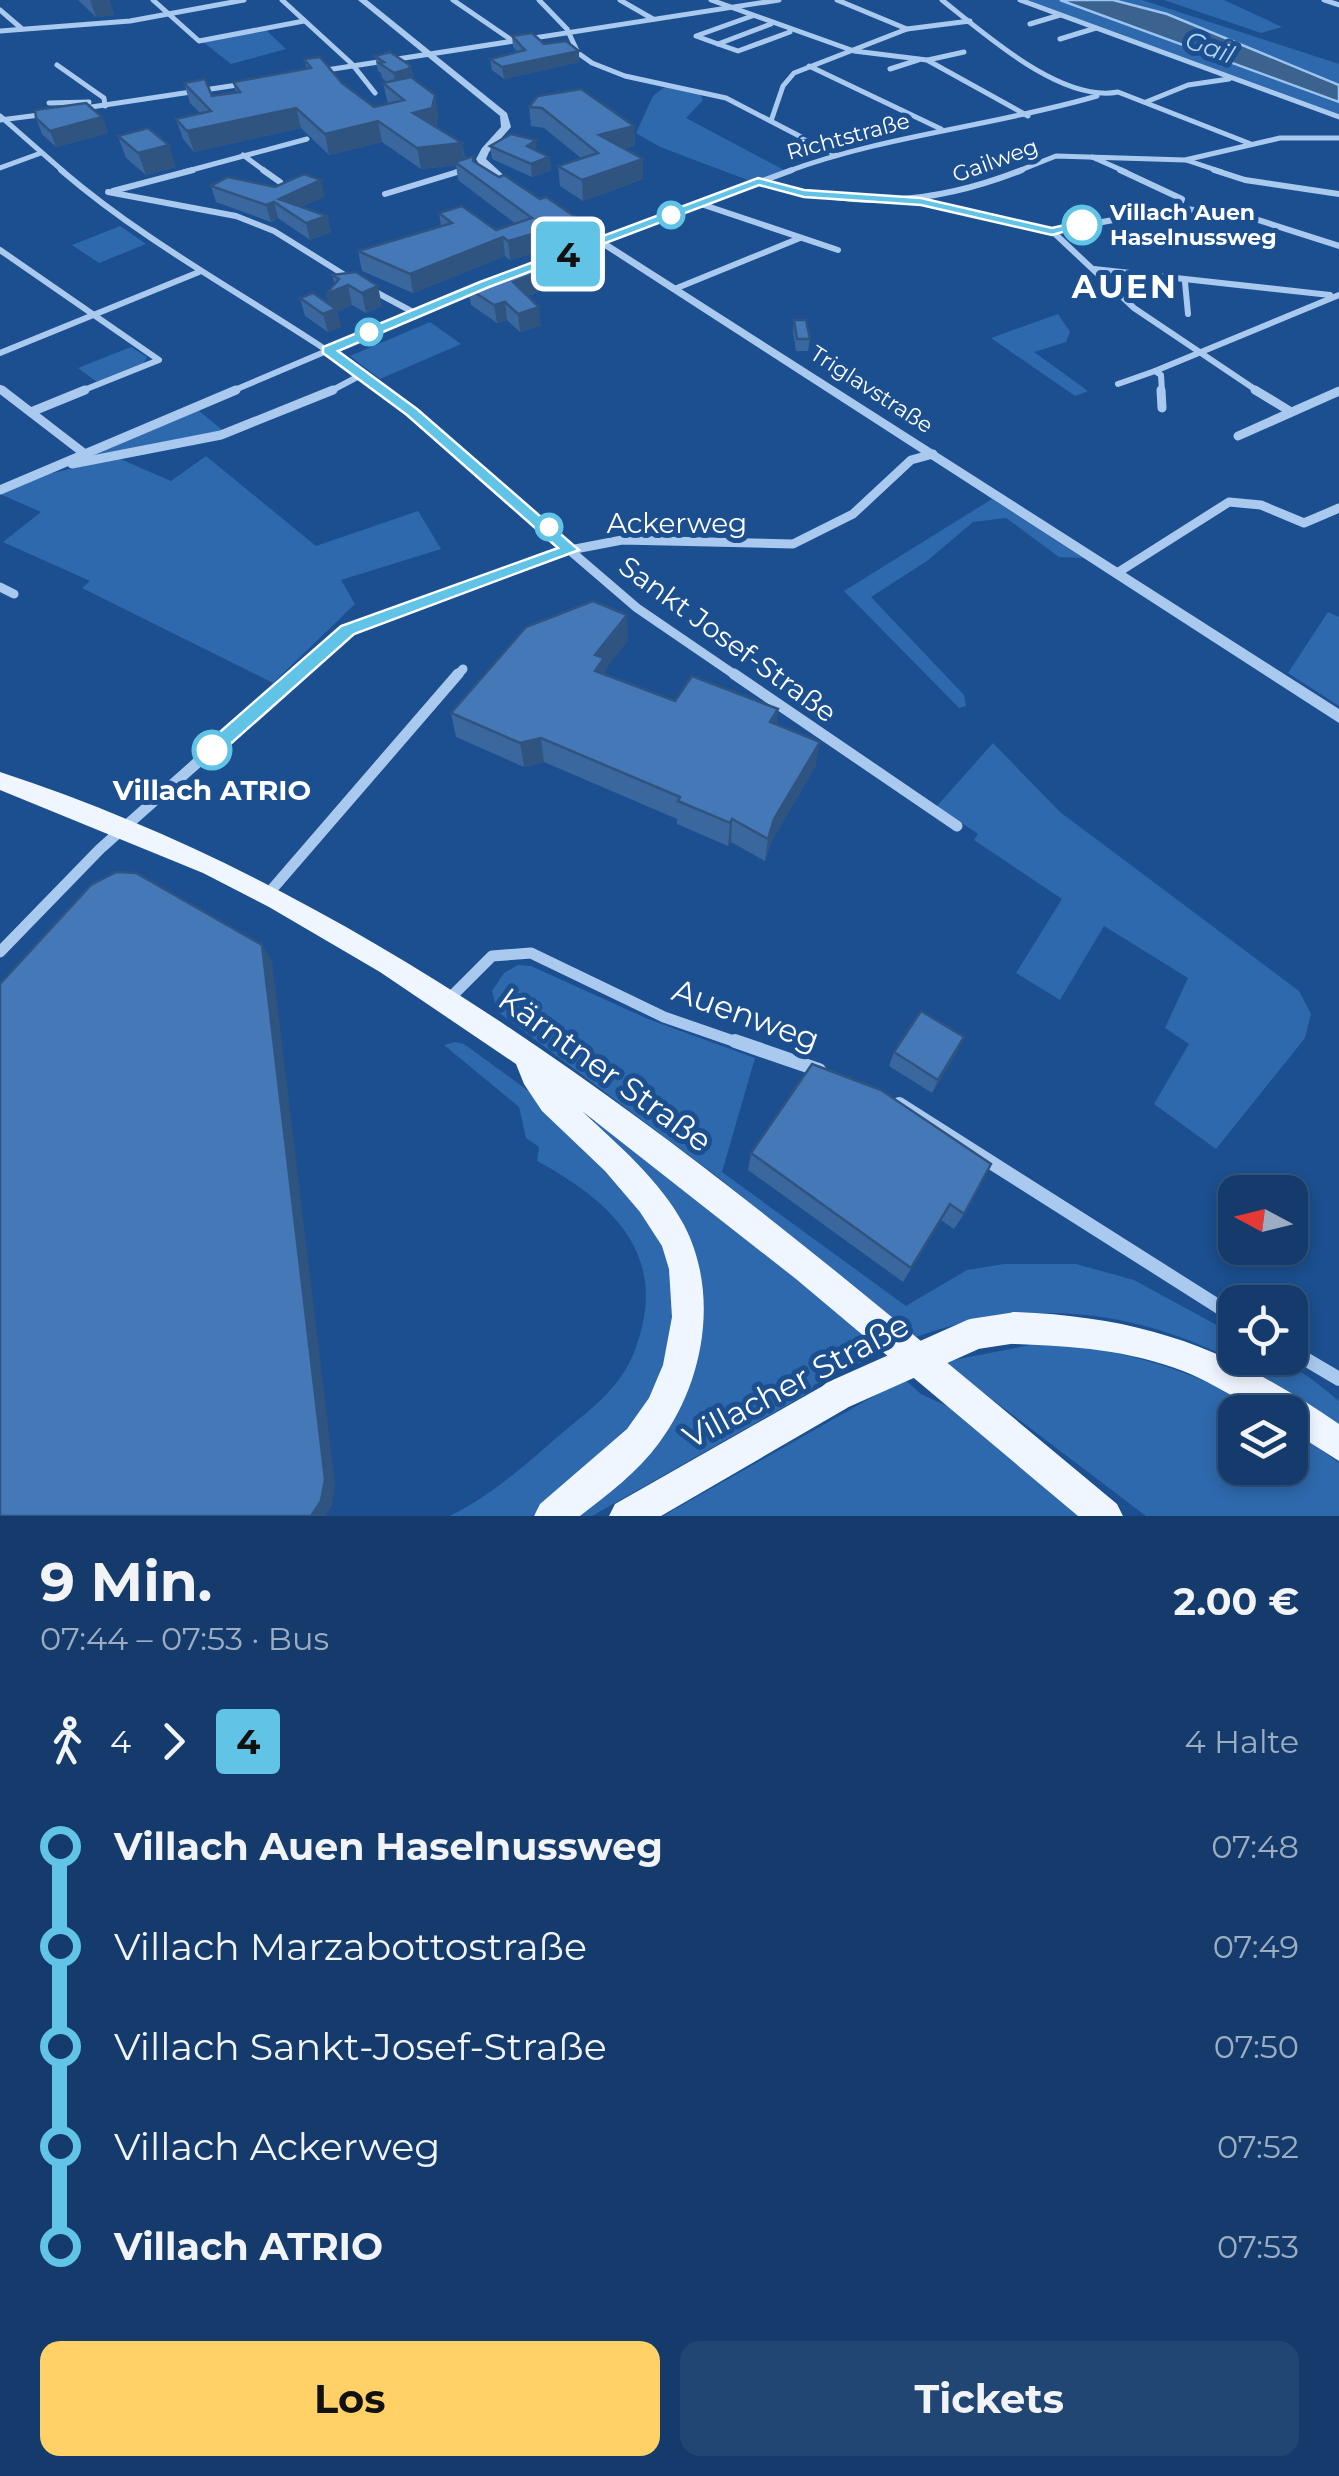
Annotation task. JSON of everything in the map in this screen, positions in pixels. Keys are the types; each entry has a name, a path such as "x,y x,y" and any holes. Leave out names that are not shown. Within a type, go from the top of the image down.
{"main road":[{"name":"Kärntner Straße","path":"0,781 268,894 446,1002 758,1228 1105,1516"},
{"path":"528,1059 534,1085 620,1167 662,1218 678,1247 687,1282 682,1354 670,1393 655,1418 616,1464 552,1516"},
{"name":"Villacher Straße","path":"626,1516 835,1396 974,1334 1013,1328 1108,1332 1166,1346 1222,1369 1272,1396 1339,1444"}],"street":[{"path":"153,0 199,41 304,21"},
{"path":"0,31 109,24 244,0"},
{"path":"282,0 354,66 375,94"},
{"path":"362,0 504,115 506,126 482,149 482,166"},
{"path":"453,0 510,40"},
{"path":"540,0 568,31 578,53 592,64 625,76 726,98 834,154"},
{"path":"620,0 653,19"},
{"path":"711,0 854,51 924,60 1028,116"},
{"path":"302,74 779,0"},
{"path":"836,0 907,29"},
{"path":"942,0 1016,59 1096,96 1113,91 1252,145"},
{"path":"1020,0 1339,117"},
{"path":"1324,0 1339,5"},
{"path":"0,10 21,28"},
{"path":"1030,24 1060,15"},
{"path":"752,16 696,36 738,51 791,31"},
{"path":"771,121 783,86 809,66 907,29 970,21"},
{"path":"718,44 771,24"},
{"path":"1060,39 1096,28"},
{"path":"890,69 964,52"},
{"path":"57,66 105,103"},
{"path":"809,66 942,130"},
{"path":"1146,102 1188,85 1230,78"},
{"path":"1,118 253,82"},
{"name":"Richtstraße","path":"546,261 834,154 1028,116 1096,96"},
{"path":"49,103 105,103"},
{"name":"Sankt Josef-Straße","path":"1,118 92,197 199,272 328,350 412,412 637,608 958,826"},
{"path":"92,197 307,138"},
{"name":"Gailweg","path":"758,181 804,194 921,201 971,190 1056,156 1185,160 1280,138 1339,138"},
{"path":"0,168 41,154"},
{"path":"242,155 280,182"},
{"path":"1088,156 1173,193 1182,199 1179,208"},
{"name":"Gailweg","path":"1185,160 1245,180 1339,194"},
{"path":"482,166 513,187"},
{"path":"385,194 482,166"},
{"path":"108,192 236,216 274,231 335,270 414,312"},
{"path":"921,201 1052,232 1179,208 1252,218 1339,246"},
{"path":"700,204 838,250"},
{"name":"Triglavstraße","path":"548,207 1339,717"},
{"path":"1052,232 1134,308 1196,354 1288,410"},
{"path":"678,288 800,238"},
{"path":"0,250 158,361 31,412"},
{"path":"1094,270 1185,282 1242,282 1334,295"},
{"path":"0,352 199,272"},
{"path":"1185,282 1188,314"},
{"path":"0,490 484,284"},
{"path":"1118,384 1334,295"},
{"path":"1154,371 1162,375 1162,408"},
{"path":"61,464 216,440 318,400 361,375"},
{"path":"0,388 86,454"},
{"path":"1238,436 1288,410 1338,393"},
{"name":"Ackerweg","path":"0,952 121,830 348,630 570,550 622,540 793,544 852,514 911,460 933,454"},
{"path":"1117,573 1229,502 1247,501 1309,523 1339,508"},
{"path":"0,586 14,594"},
{"path":"268,894 464,668"},
{"name":"Auenweg","path":"446,1002 494,951 512,948 531,953 664,1017 840,1077"},
{"path":"885,1097 919,1114 1098,1234 1218,1307"},
{"path":"1308,1361 1339,1379"}],"shaded area":[{"path":"1024,0 1060,0 1339,102 1339,116"},
{"path":"1113,0 1142,0 1339,64 1339,85 1302,73 1207,29"},
{"path":"1164,0 1224,0 1282,27 1261,33"},
{"path":"265,29 286,49 231,64 203,42"},
{"path":"667,85 699,91 703,100 686,118 784,170 753,182 660,147 636,133 653,96"},
{"path":"120,226 146,244 99,263 72,245"},
{"path":"1058,314 1070,332 1066,342 1034,352 1088,391 1075,396 991,338"},
{"path":"430,322 461,344 380,379 350,356"},
{"path":"131,347 147,357 143,364 97,382 78,368"},
{"path":"198,410 227,434 90,457"},
{"path":"206,456 316,546 418,511 441,549 341,580 355,604 273,683 82,588 90,581 3,542 41,512 0,494 44,475 118,458 171,481"},
{"path":"992,499 1083,558 1059,557 1006,518 973,522 927,561 871,597 964,695 966,706 959,708 844,591"},
{"path":"1328,612 1339,617 1339,706 1288,673"},
{"path":"993,743 1060,812 1299,991 1311,1014 1305,1038 1216,1149 1154,1104 1189,1044 1165,1028 1188,978 1104,926 1060,1000 1016,973 1062,899 974,840 978,834 937,806"},
{"path":"518,965 531,966 648,1019 755,1058 722,1172 906,1306 967,1270 1004,1264 1076,1264 1134,1280 1218,1326 1218,1354 1138,1324 1085,1315 1030,1313 974,1321 916,1337 719,1178 497,1011 492,991 504,973"},
{"path":"464,1044 530,1092 629,1191 669,1256 676,1301 666,1368 649,1407 591,1468 532,1516 450,1516 518,1471 617,1382 642,1327 646,1298 643,1271 635,1248 604,1207 537,1161 539,1147 526,1138 519,1107 444,1045"},
{"path":"597,1122 676,1180 864,1334 878,1354 814,1385 810,1392 592,1516 569,1516 639,1456 695,1292 593,1123"},
{"path":"1041,1343 1130,1356 1186,1373 1236,1395 1218,1395 1218,1485 1308,1485 1308,1440 1339,1463 1339,1516 1146,1516 943,1362"},
{"path":"1260,1375 1305,1375 1313,1380 1339,1401 1339,1427 1308,1405 1308,1395 1291,1393"},
{"path":"904,1379 921,1394 949,1407 1079,1516 663,1516"}],"water":[{"name":"Gail","path":"1060,0 1113,0 1167,14 1339,85 1339,102"}],"building":[{"path":"532,33 544,44 566,41 579,51 502,67 490,59 525,50 512,36"},
{"path":"390,52 411,66 394,73 379,63 384,62 375,56"},
{"path":"320,57 342,83 374,107 404,100 383,83 411,77 435,95 432,108 413,113 462,143 417,148 378,121 325,134 296,108 187,131 176,119 211,111 184,83 205,79 212,96 240,92 233,82 311,68 304,59"},
{"path":"581,89 634,126 599,135 643,159 582,180 558,166 598,153 542,108 529,107 538,96"},
{"path":"86,103 102,117 50,131 36,118 35,110"},
{"path":"148,128 169,145 138,153 118,136"},
{"path":"511,134 536,140 527,146 549,157 531,164 490,146"},
{"path":"474,156 473,161 499,177 504,175 540,199 546,197 580,220 508,241 503,237 410,274 358,251 452,223 439,213 462,206 496,230 532,218 455,162"},
{"path":"304,174 321,180 279,199 327,216 306,223 274,202 266,205 211,186 228,177 275,187"},
{"path":"557,251 571,260 513,282 539,307 518,314 505,302 494,305 468,288"},
{"path":"356,272 378,286 362,293 348,285 326,294 339,279 332,275"},
{"path":"313,293 336,309 323,314 300,298"},
{"path":"794,320 806,320 810,339 797,339"},
{"path":"593,601 627,615 595,655 604,658 595,671 675,701 692,676 778,709 770,722 820,742 774,819 768,839 732,819 730,823 678,801 680,797 541,738 520,743 451,713 526,627"},
{"path":"116,872 136,873 262,945 325,1479 321,1501 311,1516 0,1516 0,984 91,885"},
{"path":"921,1011 964,1037 938,1080 894,1052"},
{"path":"812,1064 881,1090 991,1164 964,1214 950,1204 911,1268 751,1153"}],"bus line":[{"name":"4","path":"212,750 348,630 570,550 412,412 328,350 484,284 758,181 804,194 921,201 1037,225 1052,232 1082,225"}],"place":[{"name":"Villach Auen Haselnussweg","path":"1082,225"},
{"name":"Villach ATRIO","path":"212,750"}],"district":[{"name":"AUEN","path":"1125,287"}]}
